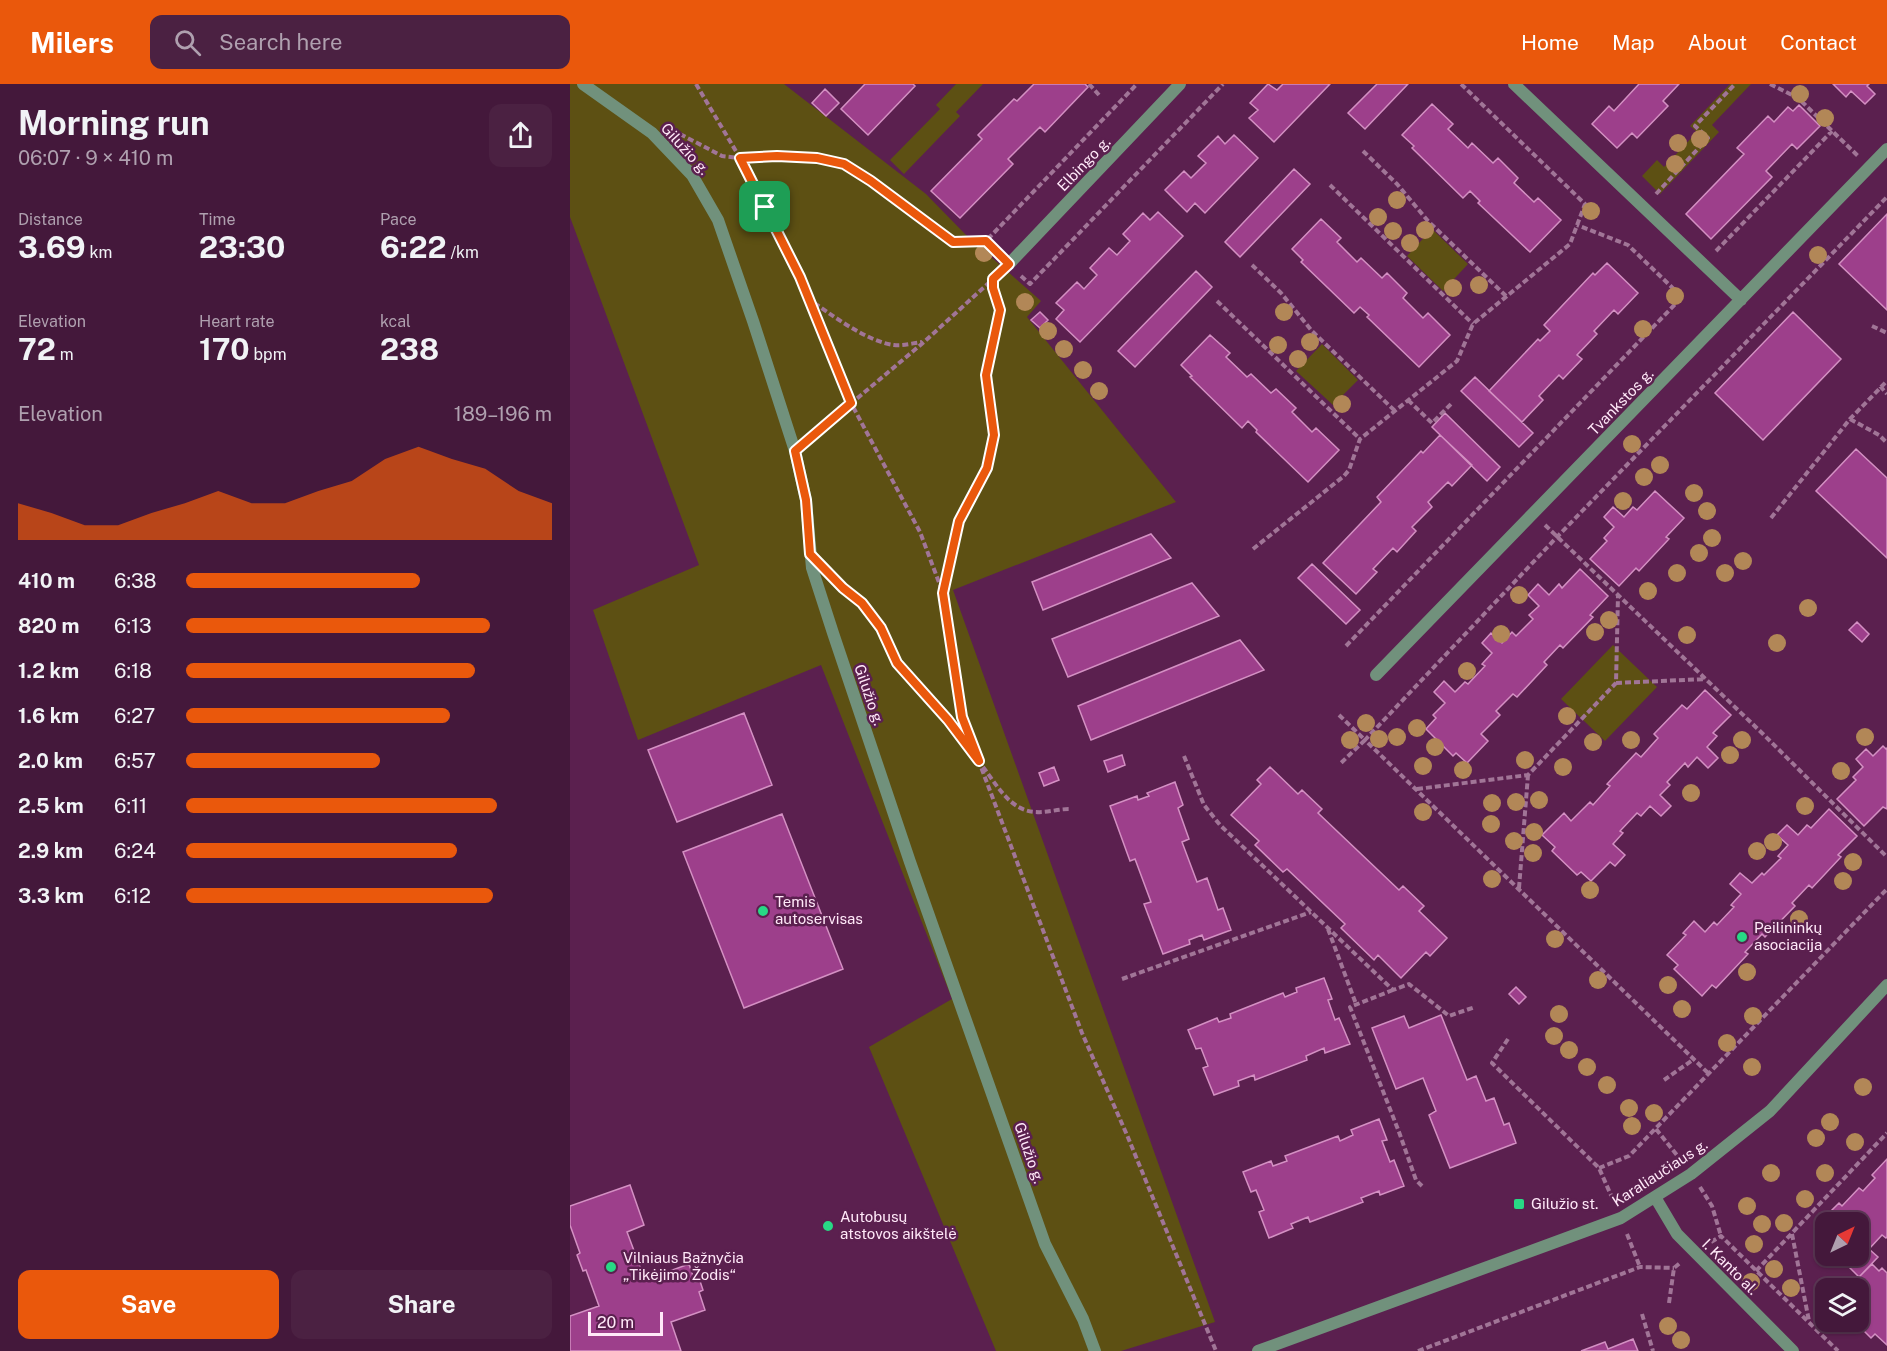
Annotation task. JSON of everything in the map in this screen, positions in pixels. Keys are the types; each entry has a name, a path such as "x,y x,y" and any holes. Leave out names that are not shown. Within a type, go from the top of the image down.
{"street":[{"name":"Gilužio g.","path":"583,84 652,133 692,175 718,220 795,451 806,500 812,568 833,633 910,862 1045,1244 1083,1318 1095,1351"},
{"name":"Elbingo g.","path":"1009,264 1180,84"},
{"path":"1514,84 1741,300"},
{"name":"Tvankstos g.","path":"1376,675 1887,149"},
{"name":"Karaliaučiaus g.","path":"1258,1351 1621,1218 1691,1174 1770,1111 1887,984"},
{"name":"I. Kanto al.","path":"1655,1197 1677,1234 1793,1351"}],"path":[{"path":"696,84 740,158 800,277 851,403 920,532 943,593 962,717 1082,1033 1127,1135 1216,1351"},
{"path":"1089,84 1099,95"},
{"path":"680,134 722,156 817,158 844,164 898,200 953,242 986,241 1137,84"},
{"path":"986,241 1030,284 1223,84"},
{"path":"1253,549 1344,476 1349,470 1360,439 1457,361 1473,324 1570,244 1585,204 1461,84"},
{"path":"1643,207 1708,138 1695,126 1735,84"},
{"path":"1770,84 1798,98 1869,167"},
{"path":"1703,264 1832,131"},
{"path":"1363,151 1428,221 1506,296"},
{"path":"1330,186 1473,324"},
{"path":"1341,763 1887,196"},
{"path":"1346,646 1682,297 1628,244 1577,225"},
{"path":"795,451 924,342 1009,264"},
{"path":"1252,265 1281,293 1312,331 1395,411"},
{"path":"943,593 959,521 987,468 994,435 986,375 1000,310 993,288 993,279"},
{"path":"807,297 838,320 876,339 894,345 924,342"},
{"path":"1217,301 1360,439"},
{"path":"1872,326 1887,333"},
{"path":"1771,518 1850,419 1887,381"},
{"path":"1880,386 1887,394"},
{"path":"1408,400 1432,423 1453,402"},
{"path":"1850,419 1887,442"},
{"path":"1533,514 1887,856"},
{"path":"835,580 862,603 881,628 897,663 948,720 1003,795 1017,807 1035,812 1069,809"},
{"path":"1416,789 1528,775 1616,683 1618,595"},
{"path":"1616,683 1706,679"},
{"path":"1339,715 1708,1073"},
{"path":"1184,756 1204,805 1220,825 1393,990"},
{"path":"1519,889 1528,775"},
{"path":"1599,1168 1629,1156 1887,889"},
{"path":"1122,979 1311,912"},
{"path":"1328,927 1356,1004"},
{"path":"1422,1186 1416,1180 1350,1007 1408,984 1449,1016 1475,1007"},
{"path":"1508,1039 1492,1063 1599,1168 1640,1267"},
{"path":"1664,1080 1694,1059"},
{"path":"1756,1271 1887,1133"},
{"path":"1792,1234 1810,1323"},
{"path":"1418,1351 1640,1267 1674,1268"},
{"path":"1642,1314 1653,1351"}],"shaded area":[{"path":"570,84 784,84 926,194 965,234 1041,301 1027,317 1176,502 953,590 1215,1322 1121,1351 996,1351 869,1047 952,999 821,665 638,740 593,610 699,565 570,217"},
{"path":"956,84 983,84 956,112 960,116 904,174 890,160 940,109 936,105"},
{"path":"1730,84 1751,84 1712,125 1719,132 1660,194 1642,176 1657,160 1664,167 1697,132 1690,126"},
{"path":"1432,229 1468,264 1443,291 1407,256"},
{"path":"1322,344 1358,380 1333,405 1296,371"},
{"path":"1613,645 1657,687 1605,741 1561,699"}],"building":[{"path":"865,84 913,84 915,86 868,135 841,109"},
{"path":"1034,84 1085,84 1088,87 1045,132 1040,127 1008,159 1013,164 960,218 931,191 982,139 978,135 1014,99 1017,101"},
{"path":"1268,84 1277,90 1283,84 1330,84 1274,142 1249,118 1258,110 1250,103"},
{"path":"1377,84 1408,84 1365,129 1348,113"},
{"path":"1639,84 1679,84 1663,101 1668,106 1637,138 1632,133 1617,148 1592,124 1609,106 1614,111"},
{"path":"1833,84 1869,84 1867,86 1875,94 1865,104 1851,91 1846,97"},
{"path":"825,89 839,103 826,116 812,103"},
{"path":"1432,104 1453,124 1448,129 1468,148 1472,143 1493,163 1498,158 1518,178 1514,183 1534,202 1538,198 1561,220 1530,252 1478,203 1480,201 1470,191 1463,198 1412,148 1414,146 1402,135"},
{"path":"1799,105 1820,126 1797,149 1792,144 1766,171 1772,177 1711,239 1686,214 1744,154 1737,148 1768,116 1774,122 1788,107 1793,111"},
{"path":"1234,135 1258,158 1205,213 1195,203 1187,212 1165,190 1184,171 1191,178 1206,163 1198,156 1218,136 1225,144"},
{"path":"1294,169 1310,184 1240,257 1225,242"},
{"path":"1158,212 1183,236 1080,342 1056,319 1064,310 1056,303 1077,282 1084,289 1097,275 1090,268 1109,248 1117,255 1130,241 1123,234 1143,213 1150,220"},
{"path":"1887,214 1887,310 1839,264"},
{"path":"1321,219 1341,238 1337,242 1357,262 1361,258 1382,278 1387,273 1407,293 1403,298 1423,318 1428,313 1450,335 1419,367 1367,317 1369,315 1360,307 1354,313 1301,262 1303,260 1292,249"},
{"path":"1607,263 1638,293 1618,314 1614,310 1594,331 1597,334 1577,355 1582,359 1563,379 1559,375 1539,396 1543,400 1522,422 1489,391 1538,339 1540,341 1550,331 1544,325 1593,273 1595,275"},
{"path":"1196,271 1212,287 1135,367 1118,351"},
{"path":"1040,312 1048,320 1040,328 1031,320"},
{"path":"1793,312 1841,359 1763,440 1715,393"},
{"path":"1210,335 1230,353 1226,357 1247,377 1251,374 1271,393 1276,389 1296,408 1292,412 1312,432 1316,428 1339,450 1308,482 1256,432 1257,430 1248,421 1242,428 1190,377 1192,376 1181,365"},
{"path":"1475,377 1533,433 1519,447 1461,391"},
{"path":"1445,413 1500,467 1487,481 1432,427"},
{"path":"1440,435 1472,465 1452,486 1448,482 1428,502 1432,507 1412,527 1416,531 1397,552 1393,548 1373,569 1377,572 1356,594 1323,563 1381,502 1377,497 1421,451 1423,453"},
{"path":"1856,449 1887,478 1887,558 1816,491"},
{"path":"1655,491 1684,518 1666,537 1669,539 1639,571 1636,568 1619,586 1590,559 1607,541 1604,538 1614,527 1604,517 1613,507 1624,517 1633,507 1637,510"},
{"path":"1151,534 1171,558 1043,610 1032,582"},
{"path":"1312,564 1360,610 1346,624 1298,578"},
{"path":"1580,569 1608,596 1590,615 1593,617 1563,648 1560,645 1544,662 1547,665 1517,697 1513,694 1496,711 1500,715 1481,734 1488,741 1467,763 1456,753 1453,756 1426,729 1436,718 1433,715 1445,703 1434,692 1444,681 1455,692 1465,682 1468,684 1485,666 1482,664 1492,653 1482,643 1491,633 1502,643 1512,632 1516,636 1533,619 1529,615 1539,606 1528,595 1538,584 1549,595 1559,584 1562,588"},
{"path":"1192,583 1219,616 1068,677 1052,639"},
{"path":"1857,622 1869,634 1862,642 1849,630"},
{"path":"1240,640 1264,670 1091,740 1078,706"},
{"path":"1705,690 1731,715 1713,733 1717,736 1707,747 1718,758 1708,768 1697,757 1688,767 1685,763 1667,782 1670,785 1660,795 1671,806 1661,816 1650,806 1641,816 1637,813 1620,831 1623,833 1613,844 1625,855 1615,866 1610,862 1591,881 1581,872 1577,875 1552,851 1555,847 1542,835 1564,813 1571,821 1590,802 1593,805 1610,786 1607,784 1636,753 1641,757 1658,738 1654,734 1682,705 1687,709"},
{"path":"744,713 772,785 677,822 648,750"},
{"path":"1883,746 1887,748 1887,809 1883,807 1864,826 1837,799 1856,780 1853,777 1863,767 1856,759 1866,749 1873,756"},
{"path":"1122,755 1125,765 1108,772 1104,761"},
{"path":"1054,767 1059,780 1044,786 1039,773"},
{"path":"1270,767 1298,794 1302,790 1322,809 1318,813 1399,890 1403,886 1424,906 1419,911 1447,938 1430,956 1426,952 1401,978 1378,955 1374,960 1341,928 1345,924 1287,869 1283,872 1255,845 1259,841 1231,815 1261,784 1257,780"},
{"path":"1175,782 1183,805 1178,808 1189,839 1182,842 1197,882 1207,878 1218,910 1223,908 1231,930 1204,940 1202,935 1189,940 1190,944 1163,954 1144,904 1151,902 1135,859 1130,861 1110,806 1137,796 1138,800 1149,796 1147,793"},
{"path":"1829,809 1857,836 1838,855 1841,857 1812,888 1809,885 1792,903 1795,906 1765,937 1762,934 1745,952 1748,954 1716,988 1712,985 1702,996 1674,969 1678,965 1667,955 1686,935 1683,933 1694,921 1705,932 1714,922 1717,925 1734,907 1731,905 1741,894 1730,884 1740,873 1752,883 1781,858 1778,856 1788,845 1777,835 1787,825 1798,835 1807,825 1811,828"},
{"name":"Temis autoservisas","path":"782,814 843,969 744,1008 683,852"},
{"path":"1324,978 1332,999 1328,1000 1335,1020 1339,1018 1350,1044 1325,1053 1324,1048 1306,1056 1307,1060 1255,1080 1254,1075 1238,1081 1239,1086 1214,1095 1203,1068 1208,1066 1201,1048 1196,1049 1188,1030 1217,1018 1219,1022 1231,1018 1230,1014 1283,993 1285,997 1297,992 1296,988"},
{"path":"1516,987 1526,997 1519,1004 1509,994"},
{"path":"1441,1015 1467,1080 1476,1076 1486,1101 1494,1098 1504,1125 1509,1123 1516,1143 1450,1168 1429,1115 1436,1111 1423,1078 1396,1089 1372,1028 1404,1016 1409,1028"},
{"path":"1379,1119 1387,1140 1382,1141 1390,1162 1394,1160 1404,1186 1380,1195 1379,1191 1361,1198 1363,1202 1310,1222 1308,1217 1291,1224 1293,1228 1269,1238 1259,1212 1264,1210 1256,1190 1251,1192 1243,1172 1271,1161 1273,1166 1287,1161 1285,1156 1338,1136 1340,1141 1353,1135 1351,1130"},
{"path":"1887,1159 1887,1237 1882,1235 1869,1249 1869,1212 1830,1212 1839,1203 1842,1206 1859,1188 1863,1191 1875,1178 1872,1175"},
{"name":"Vilniaus Bažnyčia „Tikėjimo Žodis“","path":"630,1185 644,1225 627,1232 645,1280 689,1264 695,1282 700,1281 703,1290 699,1292 705,1310 671,1322 681,1351 570,1351 570,1316 599,1306 586,1270 583,1271 577,1255 580,1253 570,1225 570,1206"},
{"path":"1869,1249 1878,1257 1859,1277 1848,1266 1869,1266"},
{"path":"1872,1264 1879,1271 1882,1268 1887,1273 1887,1345 1875,1334 1871,1338 1865,1332 1869,1332 1869,1278 1858,1278"},
{"path":"1633,1339 1638,1351 1581,1351 1605,1342 1608,1349"}],"place":[{"name":"Temis autoservisas","path":"763,911"},
{"name":"Peilininkų asociacija","path":"1742,937"},
{"name":"Gilužio st.","path":"1519,1204"},
{"name":"Autobusų atstovos aikštelė","path":"828,1226"},
{"name":"Vilniaus Bažnyčia „Tikėjimo Žodis“","path":"611,1267"}],"route":[{"path":"777,156 817,158 844,164 871,181 953,242 986,241 1009,264 993,279 993,288 1000,310 986,375 994,435 987,468 959,521 943,593 962,717 979,761 948,720 897,663 881,628 862,603 843,588 810,554 806,500 795,451 851,403 817,324 800,277 765,207 740,158 777,156"}]}
